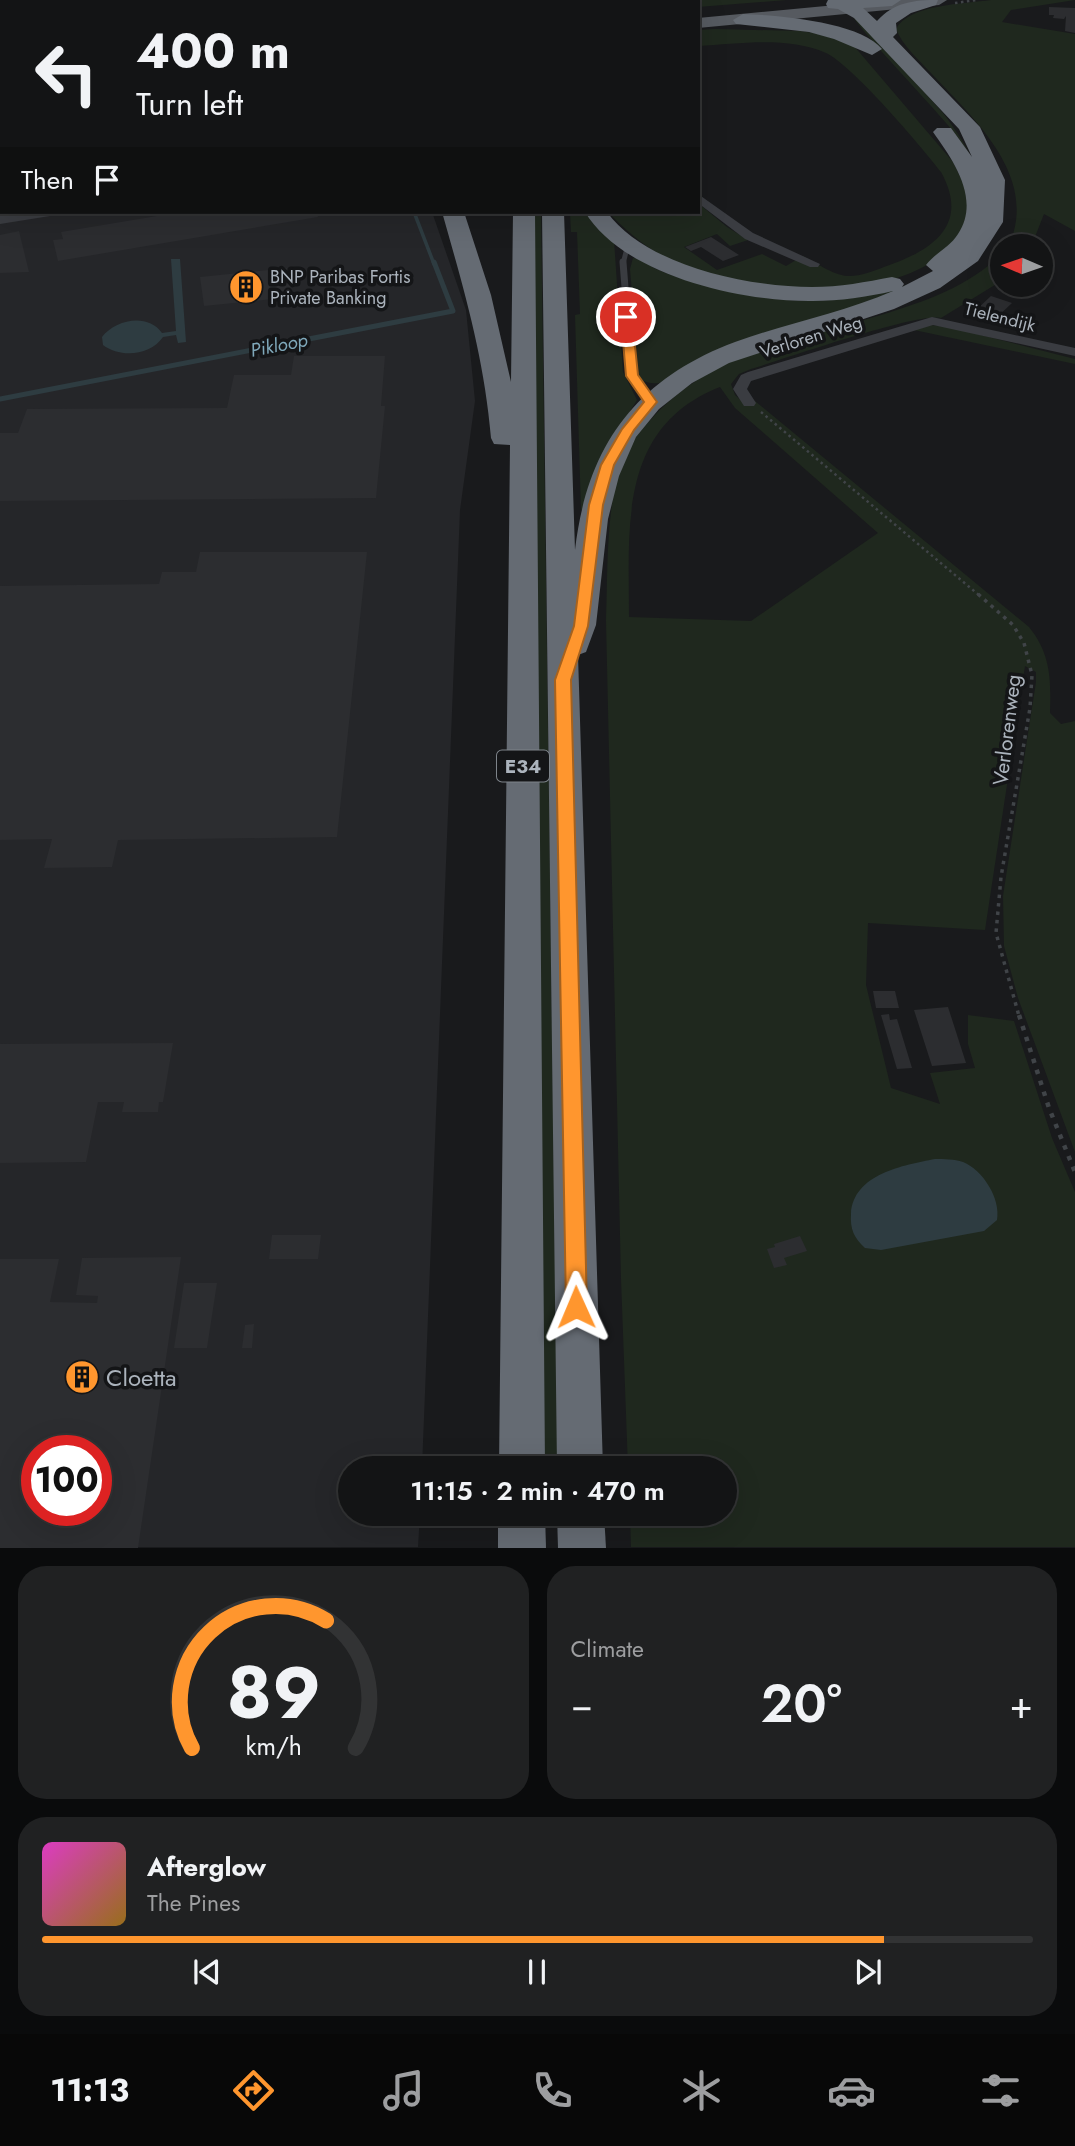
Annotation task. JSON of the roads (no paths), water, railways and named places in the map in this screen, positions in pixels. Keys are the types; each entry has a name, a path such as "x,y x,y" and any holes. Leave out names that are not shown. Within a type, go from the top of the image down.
{"highway":[{"path":"772,8 847,7 892,0"},
{"path":"892,45 884,28 887,21 904,9 934,1"},
{"path":"563,680 581,626 596,505 608,465 629,429 651,402 672,385 719,357 929,291 972,267 996,242 1001,231 1004,201 993,162 970,128 892,45 847,7"},
{"path":"847,7 872,49 916,100"},
{"path":"743,20 780,21 818,27 843,34 872,49"},
{"path":"598,214 619,238 646,256 705,279 766,292 851,292 890,285 926,272 963,247 975,228 978,213 977,188 973,175 933,119"},
{"path":"454,214 478,284 489,328 501,399 506,487 523,524"},
{"name":"E34","path":"522,1456 524,214"},
{"name":"E34","path":"552,214 580,1456"},
{"path":"522,1526 522,1548"},
{"path":"581,1526 582,1548"}],"main road":[{"path":"700,23 847,7 934,1"},
{"path":"700,14 772,8"}],"street":[{"path":"700,199 749,236 814,264"},
{"path":"0,220 18,214"},
{"name":"Tielendijk","path":"916,325 932,321 960,324 1075,352"},
{"name":"Verloren Weg","path":"749,403 740,389 741,383 753,375 916,325"}],"lane":[{"path":"632,247 623,263 630,366 634,382 651,402"}],"waterway":[{"name":"Pikloop","path":"415,214 434,264"},
{"name":"Pikloop","path":"0,399 453,311 434,262"}],"place":[{"name":"BNP Paribas Fortis Private Banking","path":"246,287"},
{"name":"Cloetta","path":"82,1377"}]}
